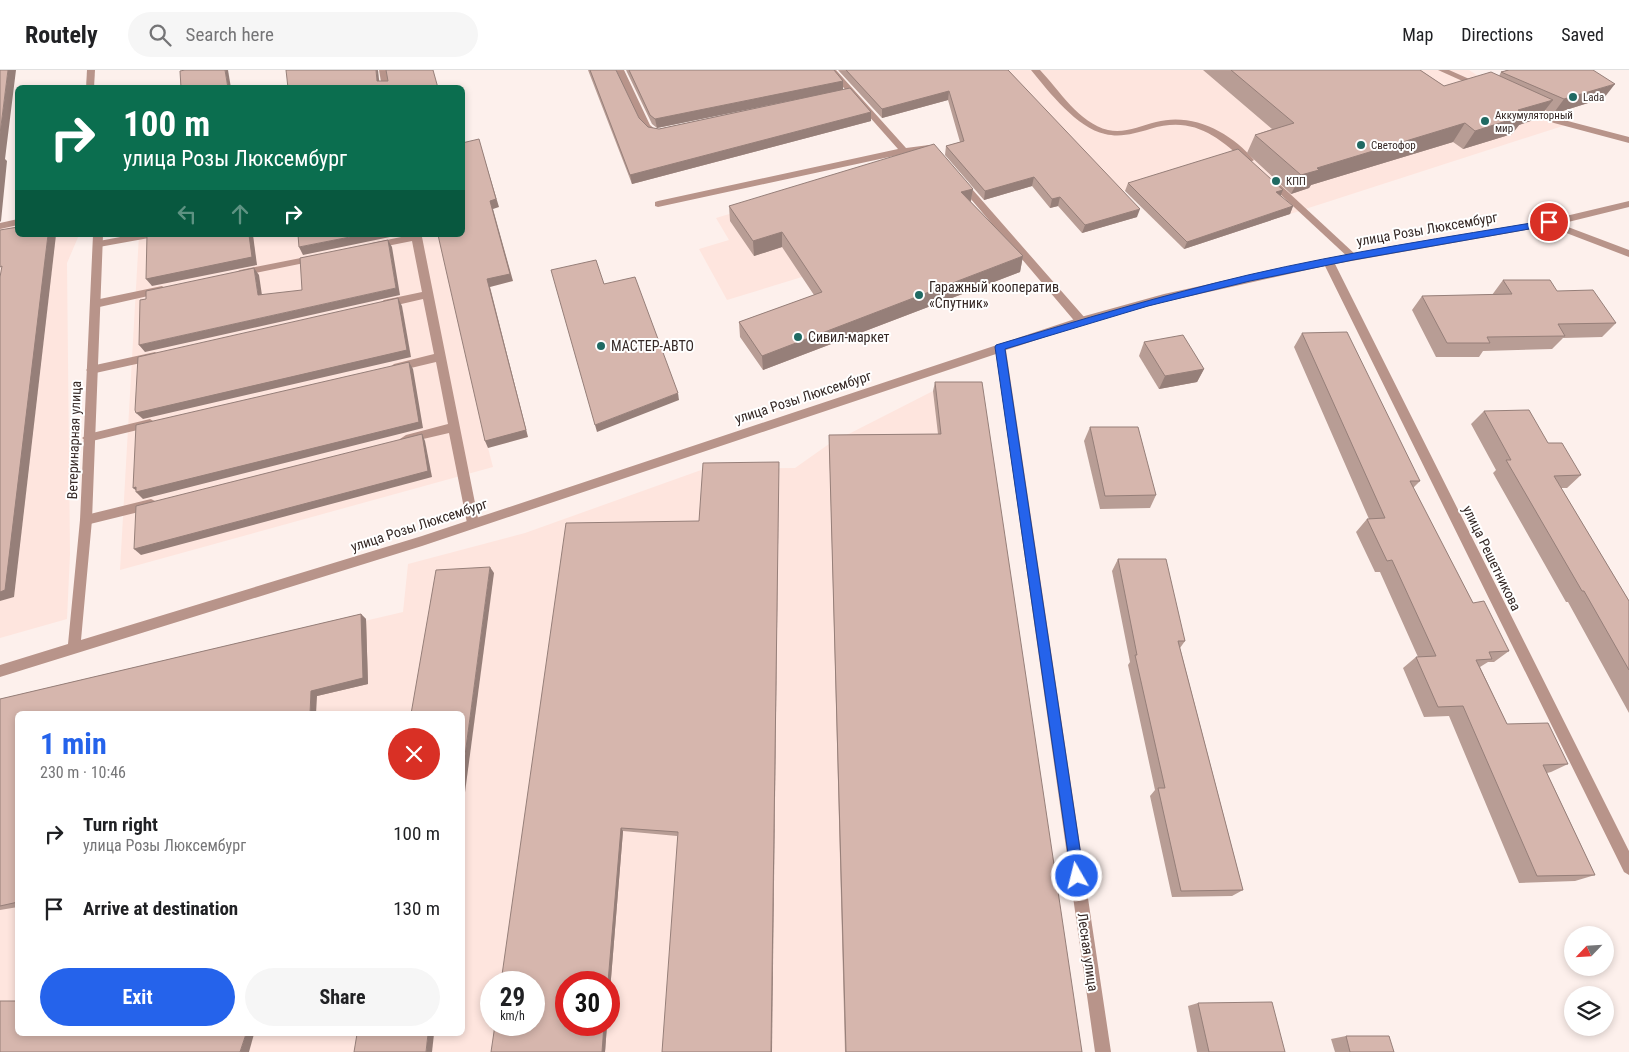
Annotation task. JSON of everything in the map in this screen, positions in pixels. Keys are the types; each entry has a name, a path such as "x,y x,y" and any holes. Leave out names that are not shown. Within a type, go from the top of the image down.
{"street":[{"path":"90,85 91,70"},
{"path":"383,70 386,85"},
{"path":"620,70 646,126 653,132 667,133"},
{"path":"832,70 848,93 904,151"},
{"path":"1035,70 1084,121 1096,128 1118,134 1179,121 1192,123 1223,137 1254,165"},
{"path":"1442,70 1487,89"},
{"path":"1516,104 1557,121 1629,140"},
{"path":"658,204 917,148 928,148 934,150 1081,321"},
{"path":"1267,177 1353,257"},
{"name":"улица Розы Люксембург","path":"0,671 422,541 1081,321 1164,298 1328,262 1549,222 1629,204"},
{"path":"1549,222 1629,254"},
{"path":"0,226 15,223"},
{"path":"98,240 129,237"},
{"path":"358,249 412,237"},
{"path":"416,237 474,523"},
{"name":"Ветеринарная улица","path":"74,647 86,520 88,438 98,240"},
{"path":"231,275 329,255"},
{"name":"улица Решетникова","path":"1328,262 1629,868"},
{"path":"95,304 173,288"},
{"path":"370,307 428,294"},
{"name":"Лесная улица","path":"1000,347 1103,1052"},
{"path":"92,370 168,353"},
{"path":"383,370 440,357"},
{"path":"88,438 164,420"},
{"path":"396,441 454,427"},
{"path":"86,520 164,500"}],"shaded area":[{"path":"997,70 1469,70 1495,87 1557,108 1572,123 1290,214 1272,200 1125,191 1099,179"},
{"path":"923,156 906,245 727,300 699,249 729,240 716,218"},
{"path":"15,223 15,237 78,237 67,263 70,554 67,619 0,638 0,338 9,275 0,277 0,227"},
{"path":"499,231 513,281 490,287 528,437 488,448 493,467 120,570 139,237 465,237 465,235"},
{"path":"933,391 980,391 1077,1052 0,1052 0,706 403,612 408,564 525,533 704,469 795,468 829,444"}],"building":[{"path":"0,70 8,70 0,134"},
{"path":"225,70 228,85 181,85 180,71"},
{"path":"286,70 376,70 377,81 388,81 386,70 433,70 437,85 288,85"},
{"path":"590,70 616,70 639,118 648,127 659,129 850,88 871,112 630,175"},
{"path":"629,70 834,70 843,81 655,119 650,115"},
{"path":"846,70 1008,70 1140,209 1085,225 1060,197 1052,199 1034,177 985,191 946,146 964,141 949,91 882,109"},
{"path":"1231,70 1420,70 1444,86 1491,72 1553,100 1518,110 1525,115 1475,131 1465,123 1317,168 1319,170 1301,175 1255,135 1294,123"},
{"path":"1509,70 1593,70 1615,84 1564,99 1501,72"},
{"path":"479,139 496,199 490,201 510,274 487,279 526,430 485,441 438,237 465,237 465,142"},
{"path":"934,144 973,189 961,192 1023,256 762,356 739,322 822,292 782,232 753,241 729,206"},
{"path":"1238,149 1283,190 1276,192 1293,206 1187,242 1128,183"},
{"path":"15,228 15,237 48,237 5,590 0,592 0,277 2,266 0,267 0,230"},
{"path":"147,237 249,237 252,257 146,279"},
{"path":"298,237 350,237 299,247"},
{"path":"388,240 396,288 139,345 140,300 146,299 146,291 254,268 258,295 302,290 300,258"},
{"path":"596,260 604,284 635,277 678,393 595,425 551,270"},
{"path":"1503,280 1550,280 1557,291 1593,290 1616,323 1558,324 1565,336 1487,337 1490,343 1447,343 1422,296 1512,294"},
{"path":"398,298 407,350 136,413 138,357"},
{"path":"1347,332 1420,481 1410,481 1473,603 1484,601 1509,651 1489,652 1492,659 1476,660 1507,724 1548,723 1568,764 1543,765 1595,875 1537,876 1463,706 1438,707 1416,657 1436,656 1392,560 1387,561 1367,519 1385,518 1302,333"},
{"path":"1183,335 1204,369 1165,376 1144,342"},
{"path":"409,362 419,422 136,492 136,487 133,488 136,425"},
{"path":"935,382 982,382 1082,1052 846,1052 829,435 941,434"},
{"path":"1529,410 1548,443 1562,443 1581,475 1554,476 1629,601 1629,670 1506,460 1511,460 1484,411"},
{"path":"1090,427 1138,427 1156,495 1105,496"},
{"path":"422,434 428,471 134,549 136,506"},
{"path":"779,462 771,1052 662,1052 678,832 621,828 609,971 555,971 555,1036 603,1036 602,1052 491,1052 493,1036 545,1036 545,971 503,971 566,523 699,521 703,463"},
{"path":"1118,559 1166,559 1185,641 1178,641 1243,890 1181,891 1158,788 1165,788 1135,655 1137,655"},
{"path":"490,567 465,755 465,711 412,711 436,570"},
{"path":"361,614 363,678 311,691 310,711 15,711 15,903 0,906 0,699"},
{"path":"0,1001 15,1001 15,1036 245,1036 240,1052 0,1052"},
{"path":"1272,1002 1285,1052 1209,1052 1198,1003"},
{"path":"357,1036 428,1036 426,1052 354,1052"},
{"path":"1346,1036 1389,1036 1394,1052 1350,1052"}],"place":[{"name":"Lada","path":"1573,97"},
{"name":"Аккумуляторный мир","path":"1485,121"},
{"name":"Светофор","path":"1361,145"},
{"name":"КПП","path":"1276,181"},
{"name":"Гаражный кооператив «Спутник»","path":"919,295"},
{"name":"Сивил-маркет","path":"798,337"},
{"name":"МАСТЕР-АВТО","path":"601,346"}],"route":[{"path":"1077,876 1000,347 1081,321 1164,298 1250,278 1353,257 1549,222"}]}
